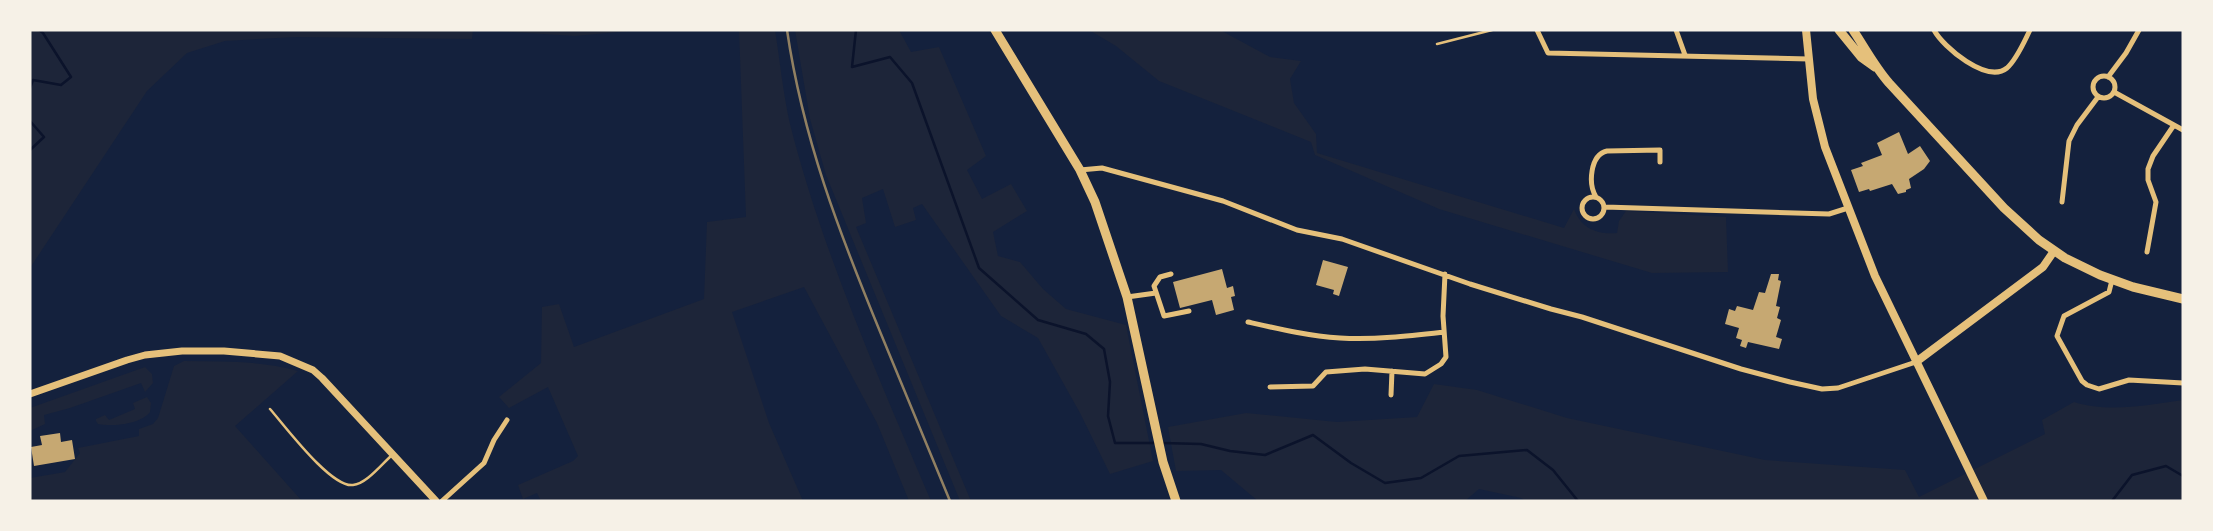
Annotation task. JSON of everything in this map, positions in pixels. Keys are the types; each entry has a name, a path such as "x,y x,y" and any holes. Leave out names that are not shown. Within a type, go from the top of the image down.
{"main road":[{"path":"995,30 1080,170 1095,202 1127,297 1163,462 1176,501"},
{"path":"1806,30 1815,111 1825,147 1848,208 1875,276 1984,501"},
{"path":"1839,30 1860,57 1876,68 2023,227 2076,264 2112,280 2183,299"},
{"path":"1853,30 1876,68"},
{"path":"1916,362 2043,267 2054,251"}],"street":[{"path":"1537,30 1548,52 1809,59"},
{"path":"1676,30 1685,55"},
{"path":"1934,30 1947,48 1960,57 1997,72 2012,62 2030,30"},
{"path":"2109,77 2139,30"},
{"path":"2100,76 2109,77 2115,83 2114,92 2107,98 2098,97 2094,92 2095,81 2100,76"},
{"path":"2114,92 2183,130"},
{"path":"2062,202 2069,141 2077,125 2098,97"},
{"path":"2147,252 2156,202 2148,180 2148,169 2153,156 2174,125"},
{"path":"1596,197 1584,201 1582,208 1584,215 1590,219 1598,219 1605,207 1592,190 1592,170 1595,158 1600,152 1660,150 1660,162"},
{"path":"1080,170 1102,168 1223,201 1297,230 1342,239 1741,369 1822,388 1838,388 1916,362"},
{"path":"1605,207 1829,214 1848,208"},
{"path":"1171,274 1160,277 1154,286 1164,316 1189,311"},
{"path":"1270,387 1313,386 1326,372 1365,369 1424,374 1441,364 1446,357 1445,274"},
{"path":"2112,280 2109,292 2061,320 2057,335 2083,383 2096,389 2129,380 2183,383"},
{"path":"1127,297 1156,293"},
{"path":"1248,322 1295,333 1341,338 1396,338 1444,332"},
{"path":"30,394 145,355 182,351 224,351 281,356 313,370 322,378 436,501"},
{"path":"1391,395 1392,371"},
{"path":"443,501 484,463 507,420"}],"lane":[{"path":"1437,44 1492,30"},
{"path":"270,409 329,476 342,484 350,486 362,482 393,454"}],"shaded area":[{"path":"30,30 473,30 472,39 295,37 225,41 187,53 147,91 30,268"},
{"path":"481,30 640,30 575,36"},
{"path":"739,30 775,30 783,89 803,172 853,315 931,501 909,501 877,423 804,287 732,312 769,423 803,501 541,501 537,493 523,499 518,485 573,461 578,456 548,387 509,408 499,397 541,363 542,307 559,304 574,347 704,299 707,222 746,217"},
{"path":"795,30 899,30 911,52 939,47 986,156 967,170 982,199 1011,184 1027,211 993,232 998,256 1020,262 1043,289 1066,309 1126,325 1153,461 1110,474 1038,338 1001,316 922,204 913,208 916,220 895,227 883,189 862,198 866,223 856,227 971,501 960,501 826,175 810,119"},
{"path":"1089,30 1220,30 1270,57 1301,61 1290,79 1294,103 1316,134 1317,153 1564,228 1574,209 1581,221 1591,229 1610,233 1617,233 1619,221 1626,211 1726,217 1728,272 1652,273 1439,209 1315,155 1311,142 1159,81 1116,46"},
{"path":"184,361 256,363 298,371 235,426 302,501 30,501 30,478 65,472 80,453 78,448 139,436 139,429 153,424 158,418 174,366"},
{"path":"145,367 152,374 153,383 145,392 141,383 44,415 45,424 30,431 30,408"},
{"path":"1434,384 1477,390 1567,418 1765,460 1905,470 1919,497 2045,434 2042,420 2074,402 2114,408 2183,400 2183,501 1526,501 1479,489 1465,501 1258,501 1221,470 1176,471 1168,427 1246,413 1337,422 1417,417"},
{"path":"147,397 151,403 150,412 140,419 111,425 98,424 96,421 105,415 109,420 135,409 133,403"}],"building":[{"path":"1899,132 1908,154 1920,146 1930,161 1924,169 1909,179 1911,188 1906,192 1898,194 1892,184 1859,192 1851,170 1882,155 1877,143"},
{"path":"1323,260 1348,267 1339,296 1333,294 1334,290 1316,285"},
{"path":"1222,269 1227,288 1233,286 1235,296 1231,297 1234,310 1216,315 1212,300 1180,308 1173,282"},
{"path":"1771,274 1779,274 1778,280 1781,281 1776,306 1780,307 1777,318 1781,320 1776,337 1782,339 1779,349 1748,342 1746,348 1740,346 1742,340 1736,338 1739,328 1725,324 1729,309 1735,311 1737,306 1753,310 1759,292 1765,293"},
{"path":"60,433 61,442 72,440 75,459 34,466 31,447 42,445 40,436"}],"waterway":[{"path":"30,88 33,80 61,85 71,77 39,30"},
{"path":"856,30 852,67 890,57 912,83 979,268 1038,320 1086,334 1104,349 1110,382 1108,416 1115,443 1155,443"},
{"path":"30,121 44,137 30,150"},
{"path":"1162,443 1201,444 1265,455 1313,435 1351,463 1385,483 1421,478 1459,456 1527,450 1553,470 1578,501"},
{"path":"2112,501 2132,475 2166,466 2183,476"}],"railway":[{"path":"787,30 803,109 824,185 950,501"}]}
